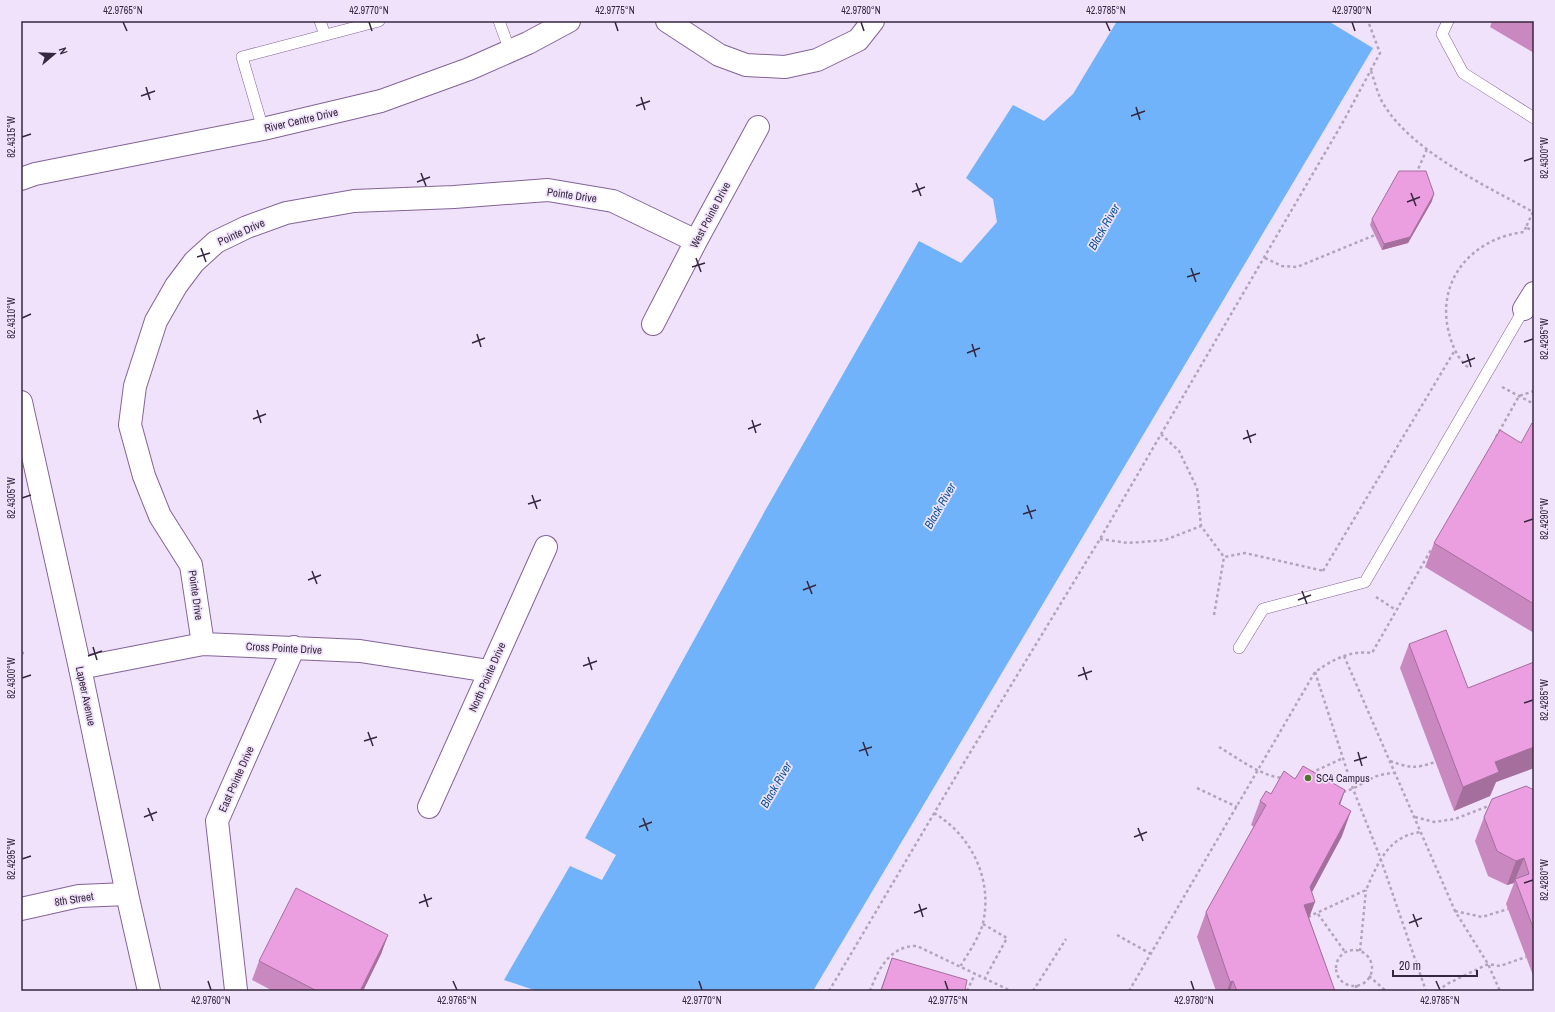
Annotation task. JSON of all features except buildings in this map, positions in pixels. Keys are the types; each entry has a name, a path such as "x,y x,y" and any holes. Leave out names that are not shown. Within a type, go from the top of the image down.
{"street":[{"name":"River Centre Drive","path":"21,179 35,174 263,129 381,100 469,69 510,51 569,21"},
{"path":"667,21 718,55 746,65 785,67 817,60 858,40 873,21"},
{"name":"West Pointe Drive","path":"653,324 758,127"},
{"name":"Pointe Drive","path":"203,644 191,565 160,516 144,476 130,425 134,386 156,321 176,286 194,262 216,242 247,227 286,213 354,201 454,198 548,190 613,202 696,241"},
{"name":"Lapeer Avenue","path":"21,402 149,991"},
{"name":"North Pointe Drive","path":"429,807 546,547"},
{"name":"Cross Pointe Drive","path":"80,668 203,644 360,651 489,671"},
{"name":"East Pointe Drive","path":"236,990 217,820 294,648"},
{"name":"8th Street","path":"21,909 79,896 127,894"}],"lane":[{"path":"320,21 325,35"},
{"path":"263,129 242,56 379,21"},
{"path":"498,21 510,51"},
{"path":"1448,21 1442,34 1463,73 1534,118"},
{"path":"1239,648 1263,609 1365,582 1529,301"}],"path":[{"path":"829,991 934,813 1100,539 1265,258 1380,54 1368,21"},
{"path":"1371,70 1384,105 1405,130 1449,165 1533,212 1524,232 1511,234 1487,243 1468,258 1459,268 1450,287 1445,314 1450,337 1455,350 1465,365 1534,404"},
{"path":"1414,178 1427,149"},
{"path":"1526,228 1534,232"},
{"path":"1265,258 1282,266 1297,267 1375,236"},
{"path":"1323,571 1455,350"},
{"path":"1493,443 1519,396 1534,391"},
{"path":"1161,434 1179,451 1197,488 1201,526 1224,557 1214,615"},
{"path":"1100,539 1128,543 1165,540 1201,526"},
{"path":"1129,991 1315,672 1328,663 1358,651 1372,653 1435,543"},
{"path":"1224,557 1245,553 1323,571 1356,584 1396,610"},
{"path":"1344,656 1415,816 1455,911 1488,964 1500,991"},
{"path":"1315,672 1353,789 1380,857 1426,991"},
{"path":"1218,747 1258,770 1276,777 1287,778"},
{"path":"1308,774 1343,758"},
{"path":"1390,761 1419,768 1436,762"},
{"path":"1314,772 1317,778"},
{"path":"1340,792 1353,789 1367,779 1380,774 1395,773"},
{"path":"1196,788 1237,807"},
{"path":"1415,816 1434,822 1456,819 1498,802"},
{"path":"934,813 946,821 965,839 980,866 985,903 983,924 960,967"},
{"path":"1360,951 1366,890 1380,857 1401,838 1421,832"},
{"path":"1304,918 1318,914 1366,890"},
{"path":"1455,911 1482,917 1508,909"},
{"path":"1318,914 1345,952"},
{"path":"983,924 1007,938 985,978"},
{"path":"1116,935 1151,954"},
{"path":"1033,991 1066,939"},
{"path":"870,991 888,956 907,946 917,946 1011,991"},
{"path":"1352,950 1360,951 1370,961 1372,969 1364,982 1356,985 1348,985 1342,981 1337,974 1336,966 1339,958 1345,952 1352,950"},
{"path":"1438,991 1447,984 1488,964 1500,966 1526,957"},
{"path":"967,991 975,974"},
{"path":"1369,976 1386,991"},
{"path":"1356,985 1357,991"}],"water":[{"name":"Black River","path":"1117,21 1328,21 1373,48 813,991 537,991 504,980 570,866 602,880 616,855 585,838 766,509 919,241 961,263 997,222 993,199 966,178 1013,105 1044,121 1073,94"}],"place":[{"name":"SC4 Campus","path":"1308,778"}]}
